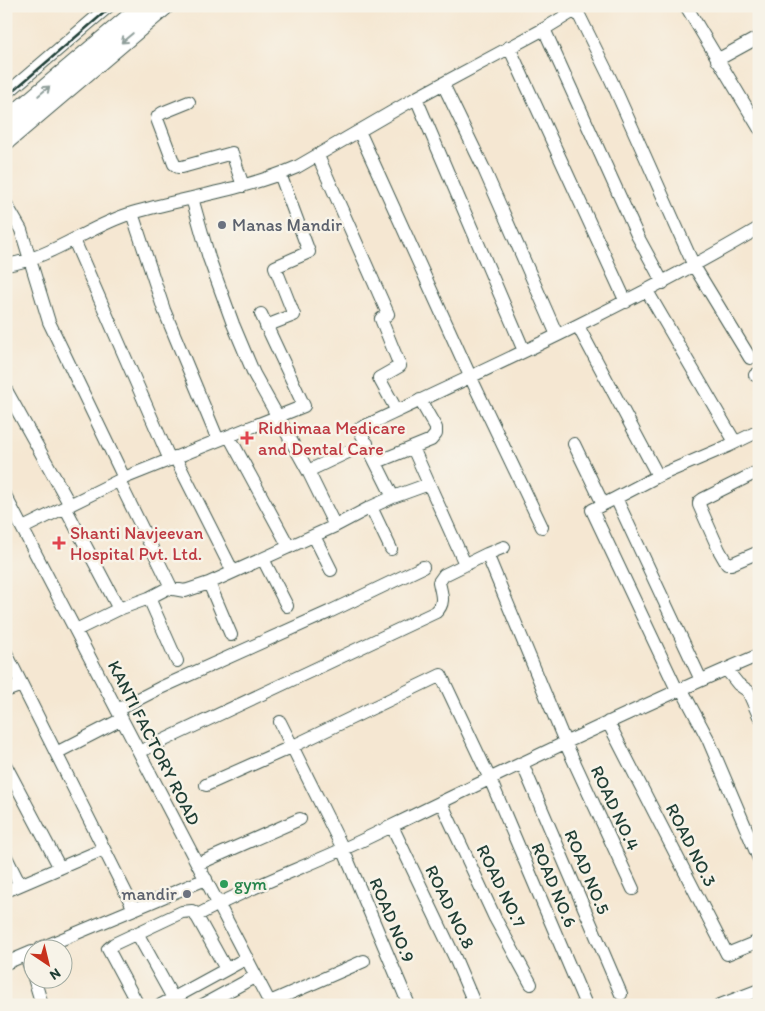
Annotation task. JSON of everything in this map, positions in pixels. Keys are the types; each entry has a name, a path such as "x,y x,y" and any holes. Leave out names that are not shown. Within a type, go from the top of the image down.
{"highway":[{"path":"6,122 144,6"},
{"path":"6,140 164,6"}],"street":[{"path":"6,94 109,6"},
{"path":"686,6 759,128"},
{"path":"6,265 30,259 74,240 100,225 132,213 243,186 280,174 318,156 416,98 579,8 694,266 750,358"},
{"path":"544,29 638,237 663,283"},
{"path":"718,60 759,37"},
{"path":"509,47 626,302"},
{"path":"443,84 484,169 557,336"},
{"path":"416,98 524,351"},
{"path":"189,102 162,113 157,118 174,164 182,167 232,154 243,186"},
{"path":"747,109 759,103"},
{"path":"359,131 470,376 542,526"},
{"path":"318,156 388,314 381,319 400,366 379,378 397,411"},
{"path":"23,528 122,479 304,406 263,320 294,315 275,267 309,252 280,174"},
{"path":"192,198 209,258 254,374 308,471 335,526"},
{"path":"6,204 21,230 49,322 172,588"},
{"path":"132,213 164,310 224,438 289,547"},
{"path":"393,497 359,429 626,302 694,266 759,228"},
{"path":"74,240 173,459 233,572"},
{"path":"647,291 735,442"},
{"path":"578,326 658,476"},
{"path":"6,390 119,609"},
{"path":"377,462 431,440 436,434 436,428 420,400"},
{"path":"759,430 658,476 592,510 679,689 708,738 759,859"},
{"path":"308,471 367,443"},
{"path":"574,444 603,504"},
{"path":"413,448 465,564"},
{"path":"759,471 703,499 699,502 699,505 727,564 759,552"},
{"path":"76,630 168,588 186,591 209,583 314,536 393,497 429,484"},
{"name":"KANTI FACTORY ROAD","path":"6,498 11,516 23,528 271,1004"},
{"path":"616,498 701,680"},
{"path":"371,507 391,549"},
{"path":"314,536 331,570"},
{"path":"139,752 436,612 441,607 443,601 439,582 444,575 504,547"},
{"name":"ROAD NO.4","path":"487,554 565,742 633,889"},
{"path":"263,559 286,606"},
{"path":"56,753 160,688 329,612 423,567"},
{"path":"209,583 231,635"},
{"path":"149,598 177,661"},
{"path":"6,653 134,909"},
{"path":"196,916 392,826 679,689 759,655"},
{"path":"726,669 738,684 748,691 759,716"},
{"name":"ROAD NO.6","path":"293,746 441,675 490,779 586,1005"},
{"path":"6,692 22,685"},
{"name":"ROAD NO.9","path":"280,722 343,849 409,1005"},
{"name":"ROAD NO.3","path":"608,722 727,954 759,941"},
{"path":"206,785 293,746"},
{"name":"ROAD NO.5","path":"522,763 621,994"},
{"path":"6,766 60,868"},
{"name":"ROAD NO.7","path":"441,802 495,918 531,984"},
{"path":"198,864 300,819"},
{"name":"ROAD NO.8","path":"392,826 455,958 475,1005"},
{"path":"6,891 104,849"},
{"path":"6,857 20,885"},
{"path":"65,938 206,879"},
{"path":"138,1005 108,949 114,944 182,912 192,911 196,916 226,969"},
{"path":"137,933 172,998"},
{"path":"6,963 22,956"},
{"path":"161,1005 247,958"},
{"path":"271,1004 364,961"},
{"path":"203,1005 256,976"},
{"path":"37,988 41,1004"},
{"path":"720,1005 759,990"}],"waterway":[{"path":"744,1005 759,999"}],"railway":[{"path":"6,97 112,6"}],"place":[{"name":"Manas Mandir","path":"222,225"},
{"name":"Ridhimaa Medicare and Dental Care","path":"247,438"},
{"name":"Shanti Navjeevan Hospital Pvt. Ltd.","path":"59,543"},
{"name":"gym","path":"224,884"},
{"name":"mandir","path":"187,894"}]}
